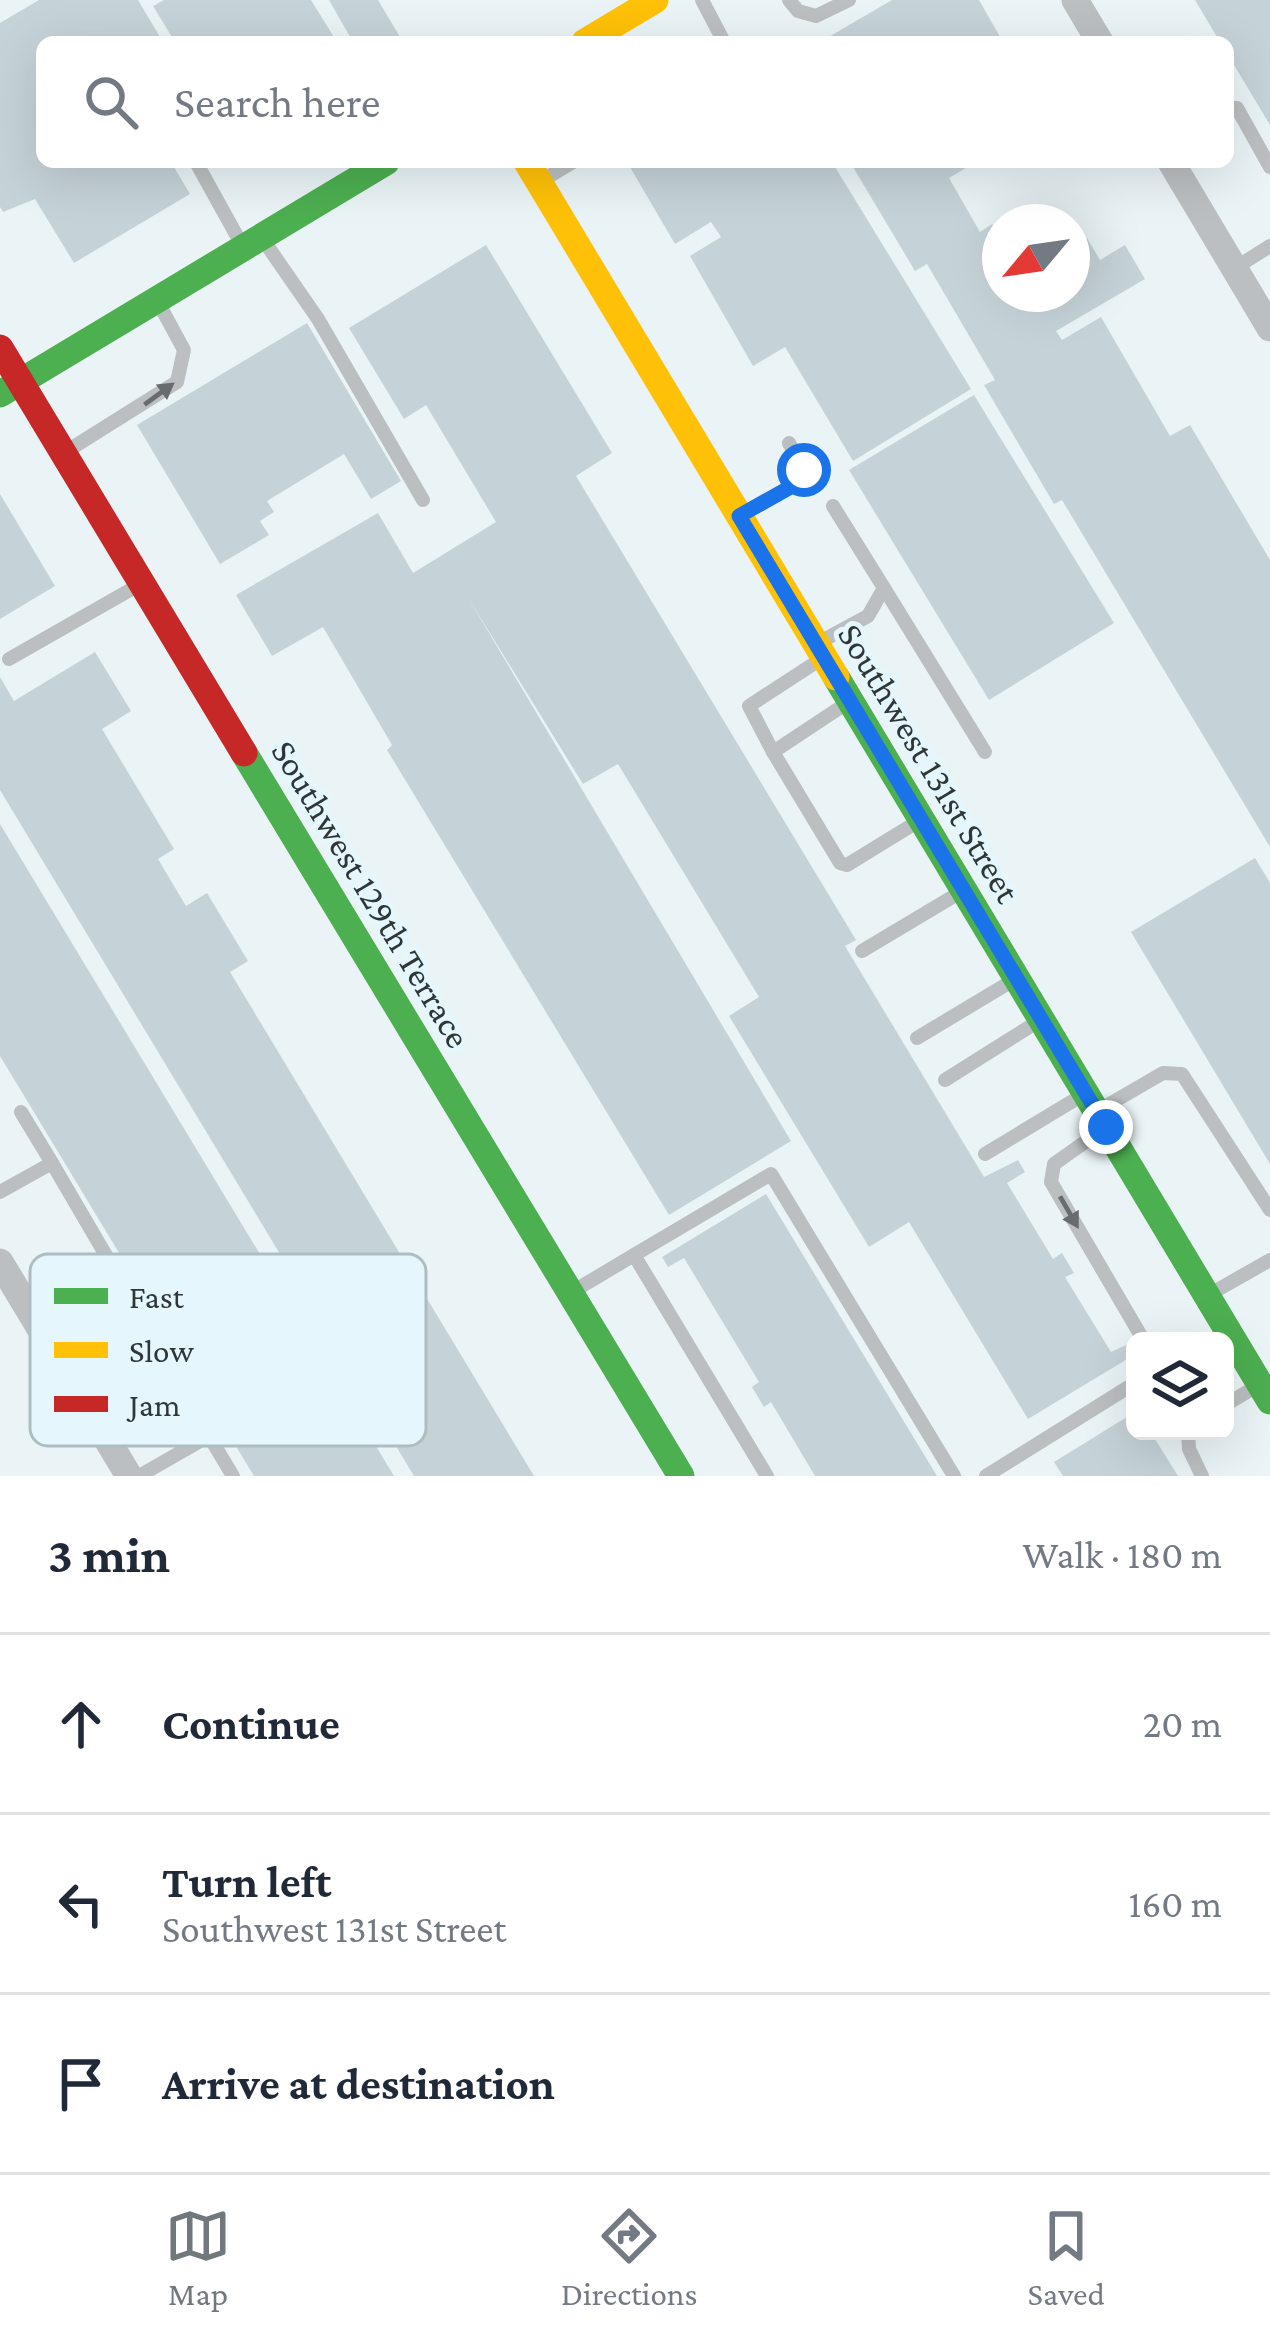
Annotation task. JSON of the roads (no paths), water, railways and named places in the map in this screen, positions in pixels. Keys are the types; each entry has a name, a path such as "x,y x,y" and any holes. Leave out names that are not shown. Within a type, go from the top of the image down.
{"street":[{"path":"595,36 655,0"},
{"path":"1075,0 1096,36"},
{"path":"10,387 376,168"},
{"path":"1176,168 1270,328"},
{"name":"Southwest 131st Street","path":"533,172 1207,1296 1220,1330 1259,1375"},
{"name":"Southwest 129th Terrace","path":"0,348 10,387 63,453 681,1476"},
{"path":"0,1262 30,1312"},
{"path":"111,1446 129,1476"}],"lane":[{"path":"702,0 721,36"},
{"path":"789,0 798,11 816,16 849,0"},
{"path":"1234,108 1270,167"},
{"path":"200,168 252,242 318,319 423,500"},
{"path":"1234,268 1270,246"},
{"path":"63,453 177,382 184,350 156,300"},
{"path":"739,516 796,484 804,470 789,443"},
{"path":"832,506 985,752"},
{"path":"9,659 141,583"},
{"path":"884,588 868,616 749,706 840,862 847,865 921,820"},
{"path":"773,752 850,701"},
{"path":"862,952 964,890"},
{"path":"917,1038 1016,978"},
{"path":"945,1080 1041,1019"},
{"path":"985,1154 1096,1111 1163,1072 1182,1074 1270,1210"},
{"path":"1096,1111 1054,1164 1051,1182 1139,1332"},
{"path":"21,1112 105,1254"},
{"path":"0,1192 52,1163"},
{"path":"570,1293 771,1174 955,1476"},
{"path":"634,1255 767,1476"},
{"path":"1207,1296 1270,1260"},
{"path":"1234,1397 1259,1375"},
{"path":"986,1476 1126,1389"},
{"path":"1188,1440 1202,1476"},
{"path":"139,1476 192,1446"},
{"path":"215,1446 233,1476"}]}
